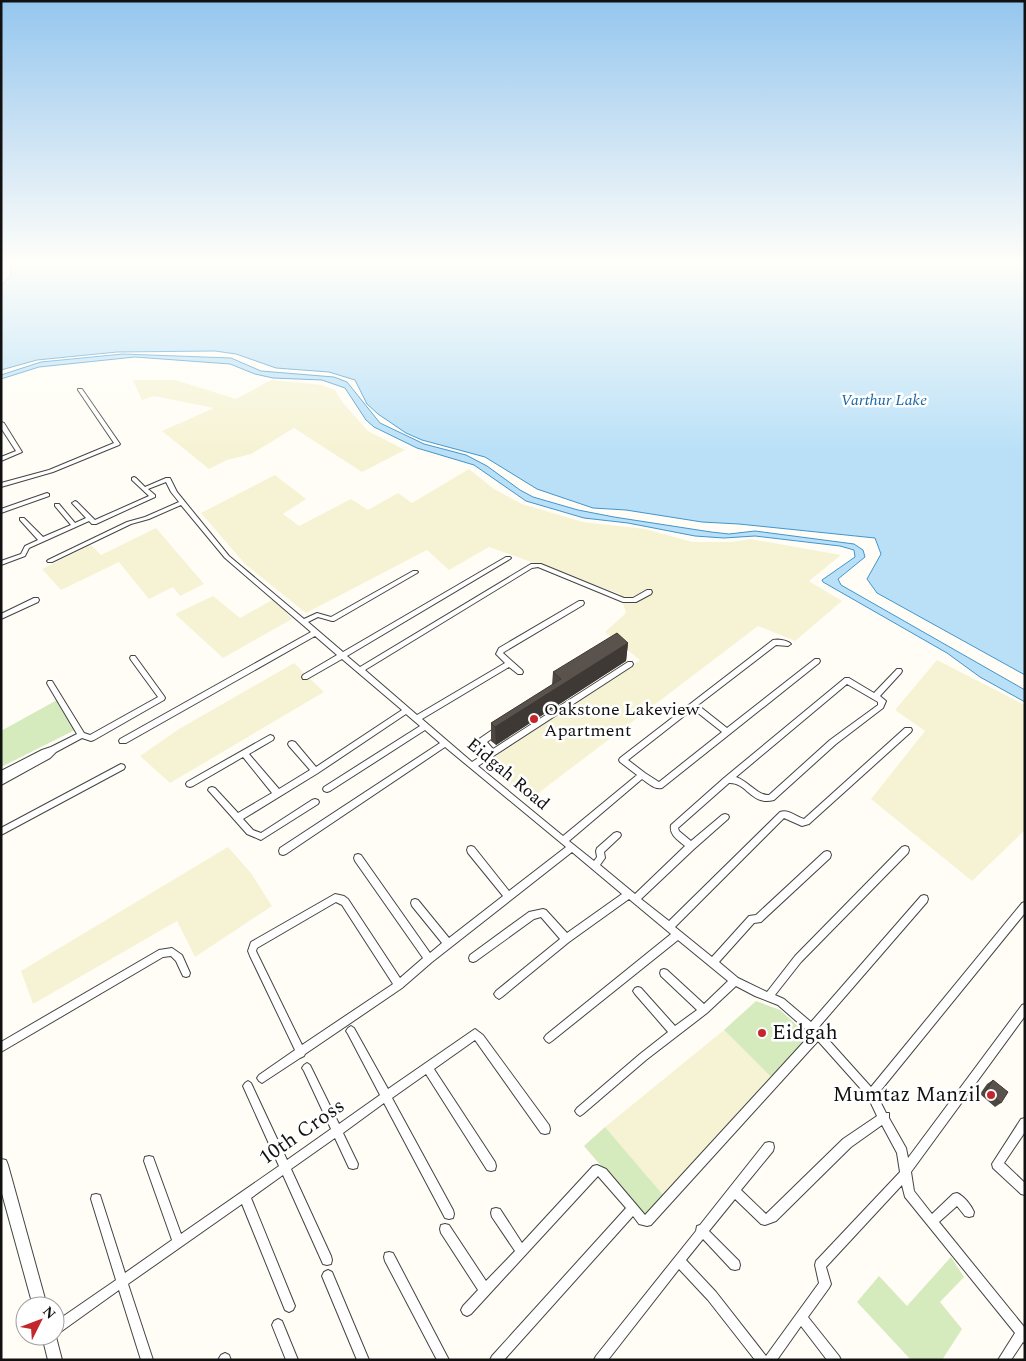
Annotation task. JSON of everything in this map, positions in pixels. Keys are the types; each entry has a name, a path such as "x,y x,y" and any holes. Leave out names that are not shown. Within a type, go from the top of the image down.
{"street":[{"path":"1,485 51,471 117,444 80,390"},
{"path":"1,423 19,452 1,459"},
{"path":"1,440 10,437"},
{"path":"75,503 94,523 153,496 134,479"},
{"name":"Eidgah Road","path":"144,489 168,479 183,502 227,556 303,622 472,766 735,982 781,1002 815,1031 871,1094 885,1117 902,1152 909,1193 1023,1336"},
{"path":"1,511 47,495"},
{"path":"50,561 129,524 183,502"},
{"path":"57,506 74,525"},
{"path":"1,563 23,554 26,547 90,518"},
{"path":"22,519 42,540"},
{"path":"305,677 508,558"},
{"path":"360,670 531,566 539,565 623,600 634,600 649,592"},
{"path":"303,622 317,615 332,619 415,572"},
{"path":"1,617 36,600"},
{"path":"520,672 500,654 501,650 581,602"},
{"path":"123,741 316,632"},
{"path":"788,644 775,642 623,760 659,786 817,661"},
{"path":"50,683 81,735 91,738 162,698 133,658"},
{"path":"417,718 510,663"},
{"path":"472,766 630,664"},
{"path":"875,697 899,671"},
{"path":"691,846 675,833 674,827 727,780 847,680 882,701 880,706 833,742 771,798 762,798 739,781 727,780"},
{"path":"693,705 727,732"},
{"path":"237,818 315,771 407,710"},
{"path":"492,753 482,742 507,725"},
{"path":"327,789 426,726"},
{"path":"549,1038 673,931 675,920 782,814 788,815 802,823 806,822 908,730"},
{"path":"1,775 81,735"},
{"path":"190,784 270,738"},
{"path":"283,851 446,743"},
{"path":"292,744 315,771"},
{"path":"1,782 47,756 53,750"},
{"path":"244,753 278,794"},
{"path":"1,832 120,767"},
{"path":"563,841 642,775"},
{"path":"212,790 250,832 261,837 315,802"},
{"path":"498,994 566,939 632,897 725,817"},
{"path":"594,866 601,858 600,851 617,835"},
{"path":"262,1078 399,985 429,959 572,848"},
{"path":"471,850 509,897"},
{"path":"769,996 798,960 905,850"},
{"path":"712,963 752,920 758,919 827,855"},
{"path":"358,858 429,959"},
{"path":"301,1052 254,956 252,951 254,945 336,898 342,899 399,985"},
{"path":"467,1310 597,1170 602,1173 643,1220 647,1221 656,1213 815,1031 924,898"},
{"path":"416,903 448,944"},
{"path":"871,1094 1025,906"},
{"path":"473,958 532,915 539,912 543,913 566,939"},
{"path":"1,1047 162,953 172,952 179,958 186,973"},
{"path":"664,973 704,1010"},
{"path":"580,1111 674,1032 704,1010 735,982"},
{"path":"638,991 674,1032"},
{"path":"770,1360 825,1284 820,1265 906,1172 1025,1008"},
{"path":"350,1031 448,1214"},
{"name":"10th Cross","path":"65,1322 475,1034 480,1038 545,1129"},
{"path":"427,1067 491,1166"},
{"path":"307,1068 353,1164"},
{"path":"248,1086 327,1260"},
{"path":"734,1191 765,1220 772,1217 846,1143 885,1117"},
{"path":"1025,1123 997,1164 1025,1190"},
{"path":"600,1360 701,1230 769,1147"},
{"path":"149,1161 178,1242"},
{"path":"1,1165 37,1296"},
{"path":"245,1197 289,1306"},
{"path":"932,1222 957,1198 969,1212"},
{"path":"96,1199 147,1360"},
{"path":"496,1360 633,1208"},
{"path":"496,1213 521,1251"},
{"path":"445,1229 485,1290"},
{"path":"701,1230 735,1265"},
{"path":"389,1256 443,1360"},
{"path":"679,1260 712,1296 762,1360"},
{"path":"328,1276 363,1360"},
{"path":"801,1317 835,1360"},
{"path":"278,1325 292,1360"},
{"path":"1004,1360 1023,1336"},
{"path":"52,1346 55,1360"}],"shaded area":[{"path":"133,380 175,380 236,399 271,380 322,385 335,390 343,403 368,431 405,450 362,472 294,428 251,454 227,460 209,469 162,431 214,408 154,396 142,400"},
{"path":"469,469 494,489 522,504 583,522 645,529 692,542 732,542 750,539 841,555 809,581 842,601 795,641 758,626 528,801 484,764 640,660 605,632 626,613 620,594 489,547 449,570 427,550 306,613 245,564 201,513 275,475 306,499 283,514 299,526 351,499 368,510 398,493 412,503"},
{"path":"156,528 204,584 180,596 173,587 149,599 119,562 61,590 42,569 91,545 101,555"},
{"path":"213,596 240,618 274,599 292,619 223,658 175,614"},
{"path":"937,660 1025,705 1025,830 972,881 871,799 925,731 895,710"},
{"path":"294,663 324,692 170,783 140,756 179,729"},
{"path":"228,847 251,873 272,906 195,957 177,921 33,1004 21,971"},
{"path":"724,1030 773,1079 664,1196 605,1127"}],"green space":[{"path":"57,700 77,729 1,767 1,731"},
{"path":"756,1001 780,1010 811,1038 773,1079 724,1030"},
{"path":"605,1127 664,1196 646,1218 584,1146"},
{"path":"951,1257 964,1277 940,1302 962,1329 942,1360 911,1360 857,1302 879,1276 907,1306"}],"water":[{"name":"Varthur Lake","path":"1,327 1025,327 1025,675 877,593 867,579 881,554 875,538 702,522 626,510 593,508 537,489 485,457 422,440 406,433 367,404 355,380 329,372 276,368 236,354 215,351 117,352 37,360 1,370"},
{"path":"123,354 231,358 261,371 334,377 347,382 380,423 424,444 466,455 487,466 533,497 578,510 711,532 729,534 755,531 854,544 863,550 865,557 838,579 841,585 1025,690 1025,702 980,677 947,653 823,582 822,580 855,557 854,550 840,546 755,536 724,538 695,536 628,523 584,518 526,501 474,465 417,448 374,427 366,420 345,388 322,380 273,378 255,374 230,364 135,357 39,367 1,379 1,375 41,362"}],"building":[{"path":"617,633 628,643 495,727 491,723 561,679 553,672"},
{"path":"993,1080 1008,1092 1001,1103 986,1091"}],"place":[{"name":"Oakstone Lakeview Apartment","path":"534,719"},
{"name":"Eidgah","path":"762,1033"},
{"name":"Mumtaz Manzil","path":"991,1095"}]}
